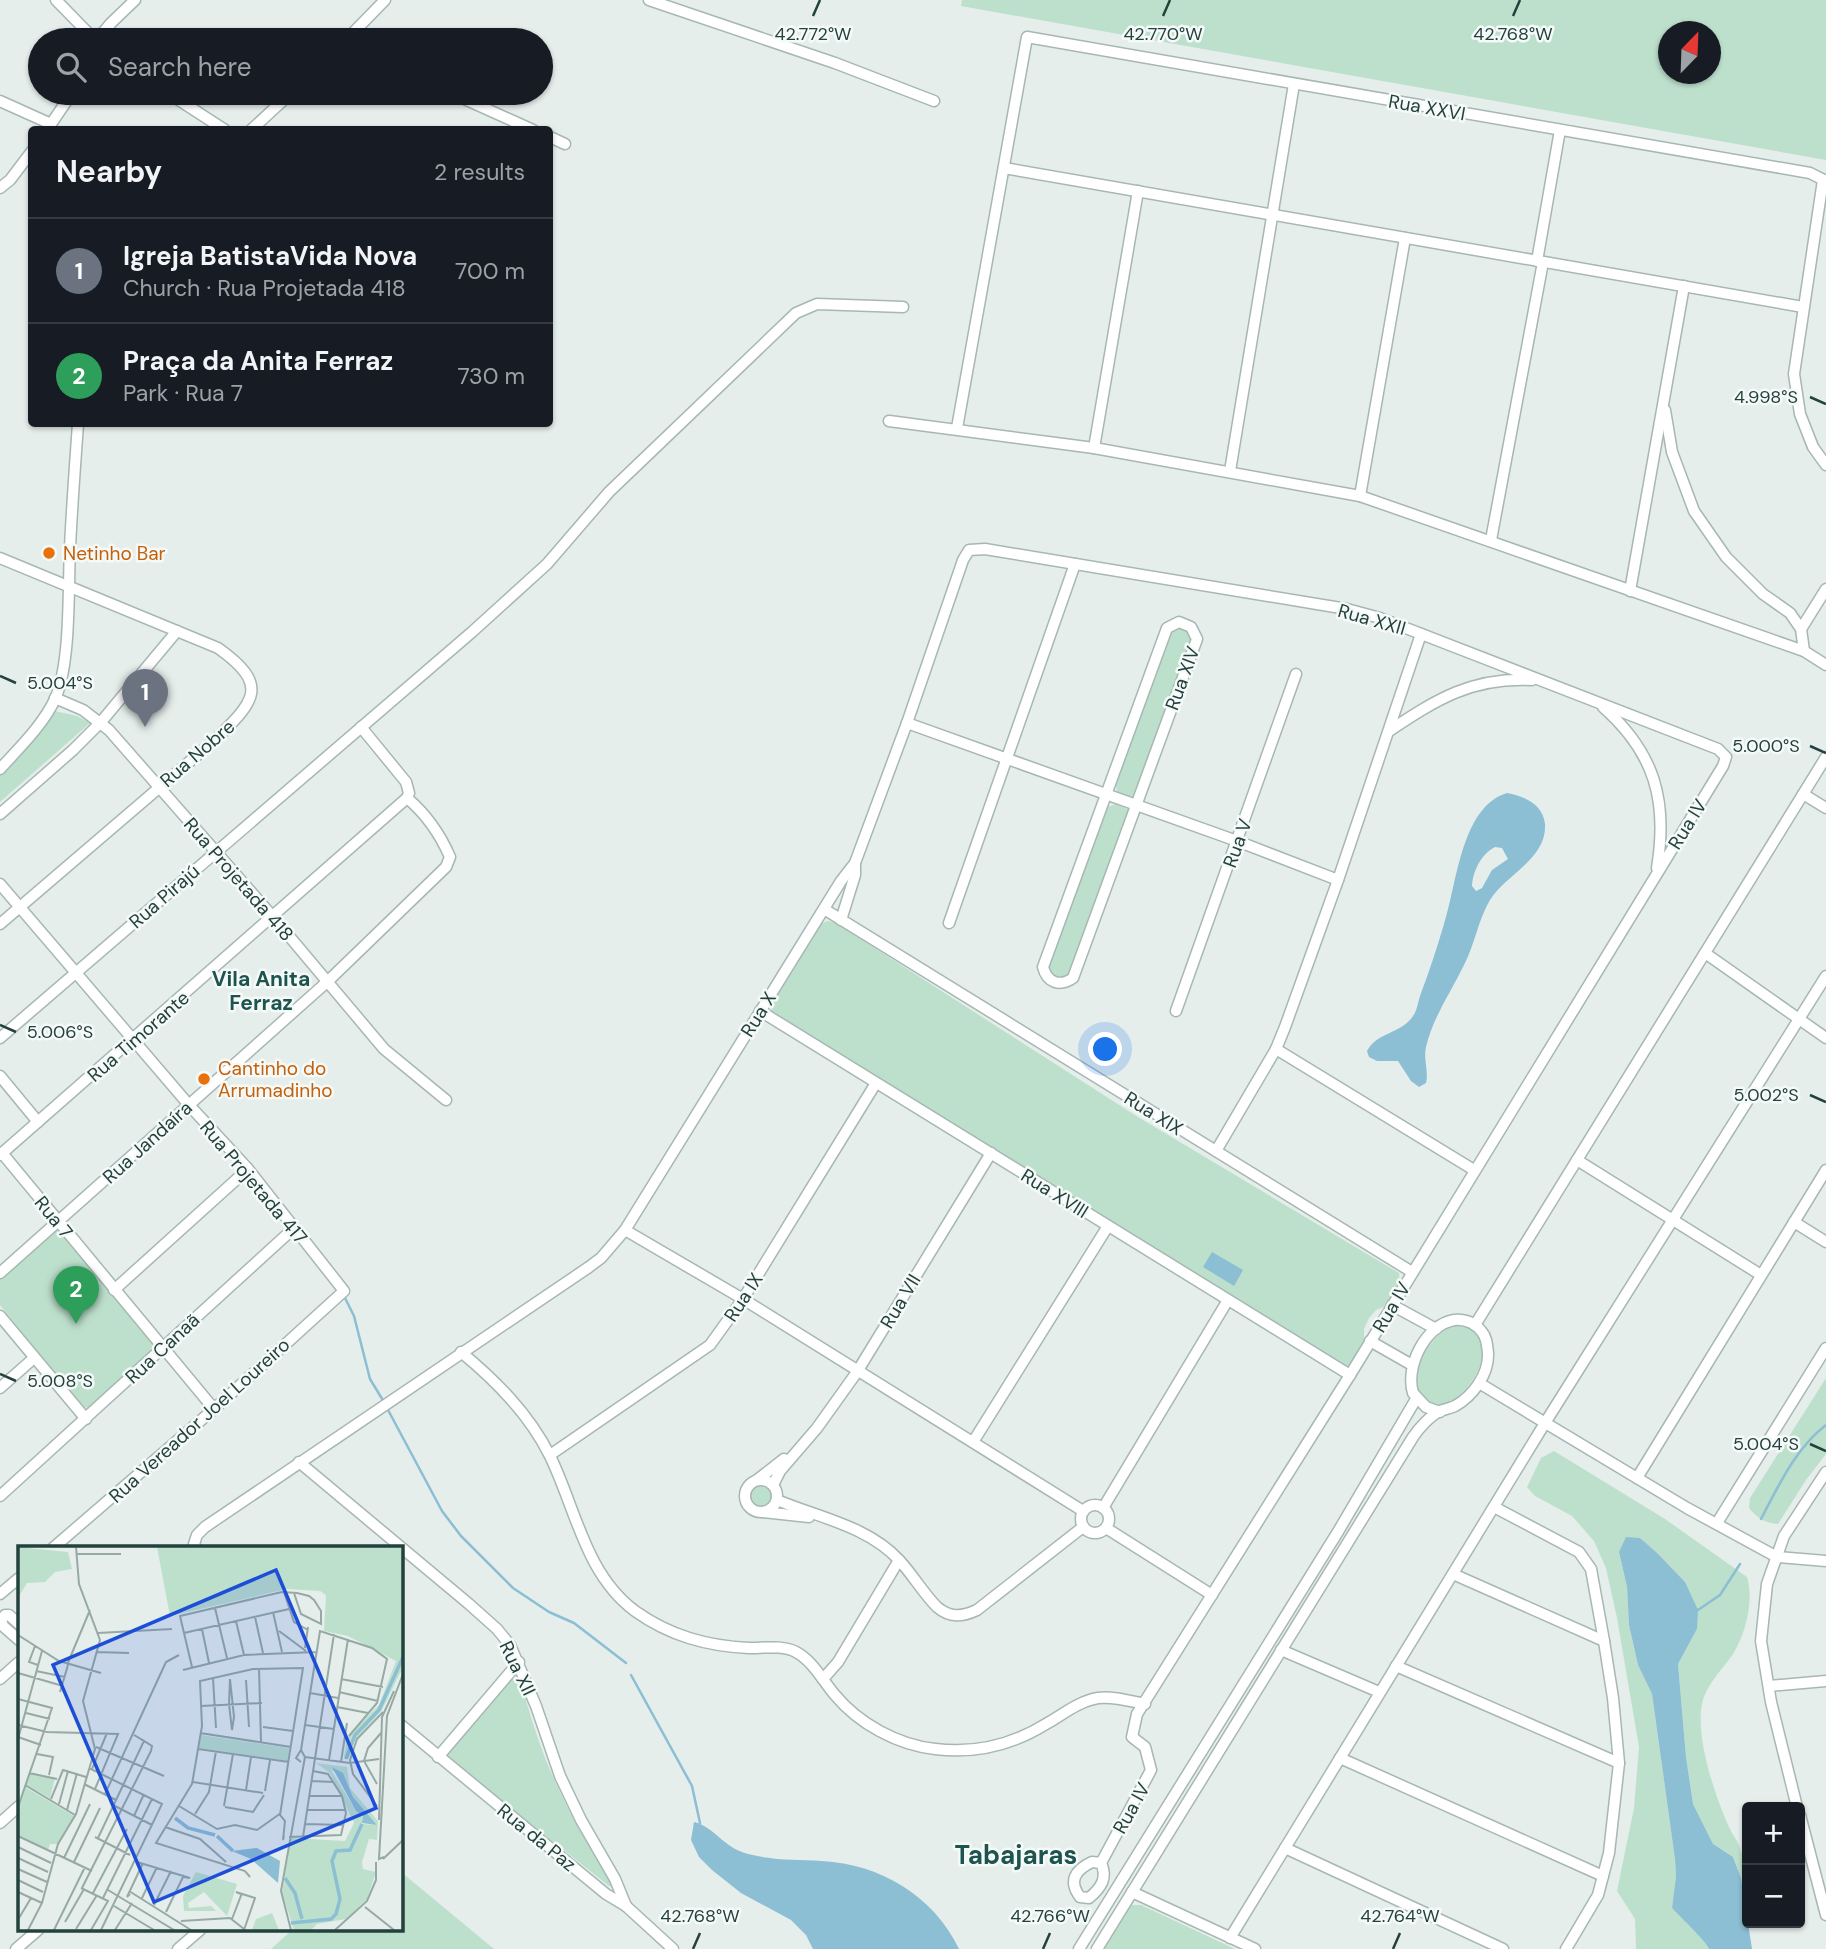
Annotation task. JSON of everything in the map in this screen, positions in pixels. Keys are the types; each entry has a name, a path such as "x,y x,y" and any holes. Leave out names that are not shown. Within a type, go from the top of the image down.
{"street":[{"path":"56,0 84,28"},
{"path":"107,28 135,0"},
{"path":"358,28 385,0"},
{"path":"649,0 835,63 934,101"},
{"name":"Rua XXVI","path":"1004,168 1027,37 1810,173 1824,181"},
{"path":"1230,471 1294,84"},
{"path":"0,101 47,126"},
{"path":"50,126 64,105"},
{"path":"186,105 219,126"},
{"path":"255,126 278,105"},
{"path":"478,105 524,126"},
{"path":"1491,540 1560,130"},
{"path":"553,138 565,144"},
{"path":"0,188 5,178 28,155"},
{"path":"957,428 1004,168 1803,307"},
{"path":"1824,181 1794,374 1800,414 1813,447 1826,465"},
{"path":"1094,448 1138,191"},
{"path":"1360,496 1405,238"},
{"path":"1630,591 1684,286"},
{"name":"Rua Pirajú","path":"0,1038 547,564 609,492 796,313 817,304 903,307"},
{"path":"1664,402 1672,452 1694,511 1726,557 1763,594 1790,613 1801,629 1804,650"},
{"path":"889,421 1094,448 1360,496 1804,650 1826,665"},
{"path":"0,769 29,738 55,698 63,662 78,427"},
{"name":"Rua X","path":"196,1544 205,1527 589,1267 625,1230 855,863 965,554 975,548 1002,551"},
{"name":"Rua XXII","path":"1002,551 1347,610 1380,618 1723,752"},
{"name":"Rua Nobre","path":"0,558 209,643 229,655 246,672 252,690 248,704 240,715 197,755 0,923"},
{"path":"949,923 1075,564"},
{"path":"1801,629 1826,589"},
{"name":"Rua XIV","path":"1172,624 1185,624 1191,627 1197,639 1073,978 1061,984 1054,983 1048,979 1043,967 1106,793 1167,628 1172,624"},
{"path":"0,814 101,722 177,631"},
{"path":"1216,1152 1276,1049 1338,880 1421,634"},
{"name":"Rua V","path":"1176,1011 1296,674"},
{"path":"1389,731 1451,693 1482,683 1510,679 1542,681"},
{"name":"Rua Projetada 418","path":"55,698 83,710 101,722 216,851 384,1049 446,1100"},
{"path":"1598,703 1618,720 1636,742 1658,791 1662,827 1656,874"},
{"path":"907,723 1106,793 1338,880"},
{"path":"361,727 406,782 409,793 404,801"},
{"name":"Rua IV","path":"1101,1863 1152,1770 1145,1747 1134,1741 1132,1736 1135,1718 1350,1375 1723,766 1726,757 1723,752"},
{"path":"1475,1325 1826,757"},
{"path":"1803,794 1826,808"},
{"name":"Rua Jandaíra","path":"0,1273 327,982 446,867 450,857 444,843 417,806 404,801"},
{"name":"Rua Timorante","path":"1,1154 404,801"},
{"path":"841,920 855,875 855,863"},
{"name":"Rua Projetada 417","path":"0,884 189,1105 248,1169 344,1291"},
{"name":"Rua XIX","path":"824,909 1412,1272"},
{"path":"1705,953 1826,1038"},
{"path":"1230,1938 1545,1423 1826,976"},
{"name":"Rua XVIII","path":"760,1011 1350,1375"},
{"path":"1276,1049 1474,1170"},
{"path":"0,1076 38,1122"},
{"name":"Rua IX","path":"550,1455 710,1345 743,1299 876,1083"},
{"name":"Rua VII","path":"803,1444 857,1372 991,1153"},
{"name":"Rua 7","path":"1,1154 214,1409"},
{"path":"1577,1160 1761,1275"},
{"path":"114,1290 248,1169"},
{"path":"1637,1478 1826,1170"},
{"path":"1794,1222 1826,1242"},
{"path":"973,1442 1108,1226"},
{"name":"Rua Canaã","path":"0,1496 293,1228"},
{"path":"625,1230 743,1299 1083,1511"},
{"name":"Rua Vereador Joel Loureiro","path":"55,1546 214,1409 344,1291"},
{"path":"1103,1508 1228,1300"},
{"path":"1392,1305 1436,1329"},
{"path":"0,1316 86,1419"},
{"path":"1097,1949 1413,1437 1440,1412 1464,1400 1479,1383 1488,1357 1484,1334 1475,1325 1463,1320 1454,1320 1436,1329 1422,1346 1412,1365 1411,1388 1416,1399 1426,1407 1440,1412"},
{"path":"1370,1341 1412,1365"},
{"path":"1717,1523 1826,1348"},
{"path":"461,1352 519,1408 550,1455 594,1564 609,1586 634,1610 658,1626 715,1646 790,1650 802,1656 850,1711 874,1728 921,1747 970,1750 1005,1744 1097,1698 1145,1704"},
{"path":"0,1388 34,1358"},
{"path":"1479,1383 1637,1478 1777,1556 1826,1561"},
{"path":"1079,1949 1339,1530 1416,1399"},
{"path":"803,1444 747,1488 745,1498 749,1507 762,1512 794,1517 819,1517"},
{"path":"774,1485 780,1471 803,1444"},
{"name":"Rua XII","path":"299,1462 399,1546"},
{"path":"1796,1802 1761,1641 1768,1584 1784,1536 1826,1472"},
{"path":"757,1480 767,1480 774,1485 777,1493 777,1500 772,1508 762,1512"},
{"path":"777,1500 864,1534 899,1560 937,1607 949,1614 961,1616 977,1610 1083,1527"},
{"path":"1090,1506 1103,1508 1109,1515 1106,1528 1094,1534 1083,1527 1083,1511 1090,1506"},
{"path":"1494,1507 1579,1552 1591,1569 1604,1642 1619,1763 1609,1853 1598,1895 1566,1949"},
{"path":"1106,1528 1212,1595"},
{"name":"Rua XII","path":"402,1549 497,1629 510,1645 519,1662 560,1776 581,1820 615,1879 626,1906"},
{"path":"823,1679 838,1662 899,1560"},
{"path":"1452,1574 1604,1642"},
{"path":"18,1623 9,1615 5,1615 1,1620 3,1626 18,1639"},
{"path":"1281,1650 1379,1692"},
{"path":"438,1757 519,1662"},
{"path":"0,1679 18,1663"},
{"path":"1396,1666 1619,1763"},
{"path":"1769,1686 1826,1681"},
{"name":"Rua da Paz","path":"402,1726 606,1894 626,1906 673,1949"},
{"path":"1340,1758 1603,1876"},
{"path":"0,1823 18,1806"},
{"path":"1805,1832 1823,1893 1826,1915"},
{"path":"1285,1848 1503,1949"},
{"path":"1125,1874 1135,1887 1255,1949"},
{"path":"1102,1911 1116,1919"},
{"path":"16,1949 36,1932"},
{"path":"182,1947 198,1932"}],"green space":[{"path":"962,0 1826,0 1826,160 961,6"},
{"path":"1179,628 1186,630 1192,640 1137,797 1132,798 1117,792 1116,785 1170,632"},
{"path":"55,711 77,716 90,723 0,802 0,771"},
{"path":"1115,804 1129,810 1071,972 1057,976 1048,965 1106,808"},
{"path":"834,922 1138,1117 1399,1273 1400,1282 1386,1306 1376,1310 1369,1318 1364,1329 1364,1340 1349,1365 1343,1367 771,1014 771,1004 821,924"},
{"path":"55,1231 61,1232 153,1342 152,1351 88,1408 80,1406 0,1305 0,1278"},
{"path":"1455,1325 1471,1328 1480,1336 1483,1348 1481,1362 1466,1389 1454,1400 1440,1406 1420,1396 1415,1376 1430,1344 1446,1329"},
{"path":"1826,1378 1826,1454 1778,1524 1765,1521 1749,1508 1750,1498"},
{"path":"1554,1451 1665,1519 1747,1577 1750,1596 1745,1627 1733,1654 1707,1690 1701,1718 1704,1751 1713,1785 1742,1854 1742,1886 1733,1857 1713,1844 1693,1804 1678,1664 1697,1629 1685,1582 1640,1538 1619,1552 1627,1587 1629,1625 1638,1665 1652,1694 1675,1859 1672,1908 1709,1949 1636,1949 1635,1919 1617,1891 1634,1808 1639,1747 1617,1618 1606,1568 1594,1541 1572,1516 1535,1496 1527,1487 1541,1458"},
{"path":"761,1483 770,1487 774,1496 770,1505 761,1509 752,1505 748,1496 752,1487"},
{"path":"517,1678 521,1681 537,1735 557,1786 583,1835 614,1882 612,1886 448,1758 449,1753 511,1679"},
{"path":"402,1873 494,1949 271,1949 290,1932 402,1932"},
{"path":"1130,1905 1141,1905 1235,1949 1104,1949"}],"water":[{"path":"1507,793 1532,802 1541,811 1545,824 1544,836 1532,857 1497,891 1486,908 1468,957 1433,1025 1425,1052 1426,1083 1419,1087 1411,1081 1398,1061 1377,1061 1369,1057 1367,1051 1377,1040 1408,1022 1414,1014 1444,924 1463,849 1470,830 1492,801","holes":["1495,847 1502,848 1508,859 1492,870 1482,888 1476,891 1472,886 1479,864 1490,850"]},
{"path":"1212,1252 1243,1270 1234,1286 1203,1267"},
{"path":"1626,1537 1640,1538 1685,1582 1698,1610 1697,1629 1678,1664 1693,1804 1713,1844 1733,1857 1742,1884 1742,1928 1749,1928 1752,1949 1709,1949 1672,1908 1675,1859 1652,1694 1638,1665 1629,1625 1627,1587 1619,1552"},
{"path":"694,1822 708,1828 732,1847 748,1854 777,1859 844,1863 884,1876 903,1886 935,1913 959,1949 813,1949 806,1935 791,1920 741,1893 699,1857 691,1840"}],"waterway":[{"path":"345,1298 354,1316 370,1379 384,1402"},
{"path":"387,1408 442,1511 461,1536 513,1588 549,1612 574,1623 626,1663"},
{"path":"1761,1519 1797,1456 1826,1425"},
{"path":"1698,1610 1720,1595 1740,1564"},
{"path":"631,1675 692,1786 700,1823"}],"place":[{"name":"Netinho Bar","path":"49,553"},
{"name":"Igreja BatistaVida Nova","path":"145,727"},
{"name":"Cantinho do Arrumadinho","path":"204,1079"},
{"name":"Praça da Anita Ferraz","path":"76,1324"}],"district":[{"name":"Vila Anita Ferraz","path":"261,991"},
{"name":"Tabajaras","path":"1016,1855"}]}
